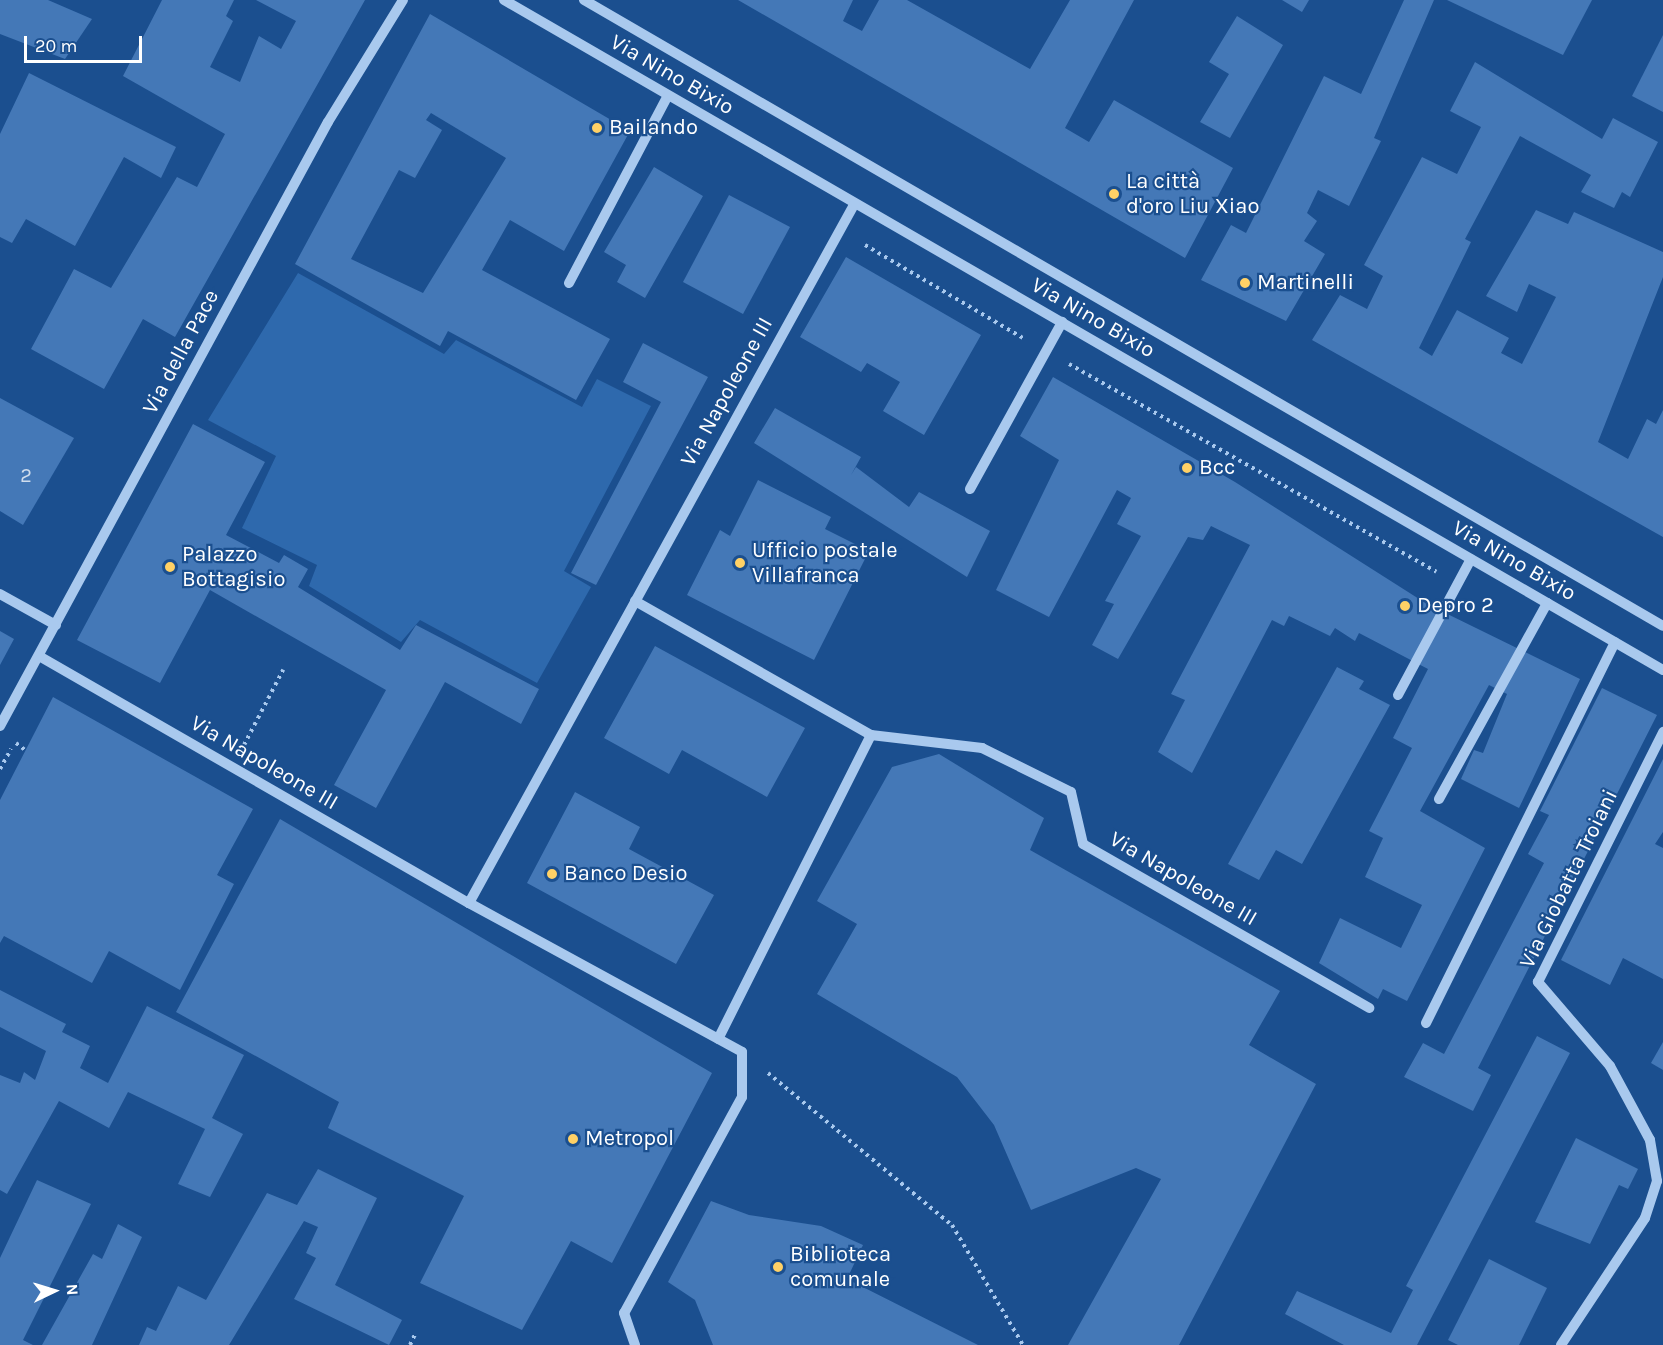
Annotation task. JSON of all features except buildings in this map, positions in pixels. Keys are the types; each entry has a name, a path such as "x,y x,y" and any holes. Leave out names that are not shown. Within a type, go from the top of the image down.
{"street":[{"name":"Via della Pace","path":"0,726 328,122 403,0"},
{"name":"Via Nino Bixio","path":"504,0 1663,670"},
{"name":"Via Nino Bixio","path":"584,0 1663,626"},
{"path":"569,283 668,95"},
{"name":"Via Napoleone III","path":"469,903 855,203"},
{"path":"970,489 1062,322"},
{"path":"1398,695 1471,559"},
{"path":"0,594 56,625"},
{"name":"Via Napoleone III","path":"635,601 871,735 982,748 1071,792 1083,844 1369,1008"},
{"path":"1440,799 1547,603"},
{"path":"1426,1023 1615,642"},
{"name":"Via Napoleone III","path":"39,656 469,903 742,1052"},
{"name":"Via Giobatta Troiani","path":"1561,1345 1645,1218 1657,1181 1650,1140 1610,1066 1538,982 1663,732"},
{"path":"718,1039 871,735"},
{"path":"635,1345 624,1313 742,1097 742,1052"}],"path":[{"path":"865,245 1046,351 1457,584"},
{"path":"230,766 283,670"},
{"path":"742,1052 952,1225 1023,1345"},
{"path":"410,1345 416,1332"}],"shaded area":[{"path":"298,273 444,354 456,340 582,407 597,379 651,406 564,571 591,587 537,683 420,620 401,642 309,586 317,565 242,528 276,456 208,420"}],"place":[{"name":"Bailando","path":"597,128"},
{"name":"La città d'oro Liu Xiao","path":"1114,194"},
{"name":"Martinelli","path":"1245,283"},
{"name":"Bcc","path":"1187,468"},
{"name":"Ufficio postale Villafranca","path":"740,563"},
{"name":"Palazzo Bottagisio","path":"170,567"},
{"name":"Depro 2","path":"1405,606"},
{"name":"Banco Desio","path":"552,874"},
{"name":"Metropol","path":"573,1139"},
{"name":"Biblioteca comunale","path":"778,1267"}]}
